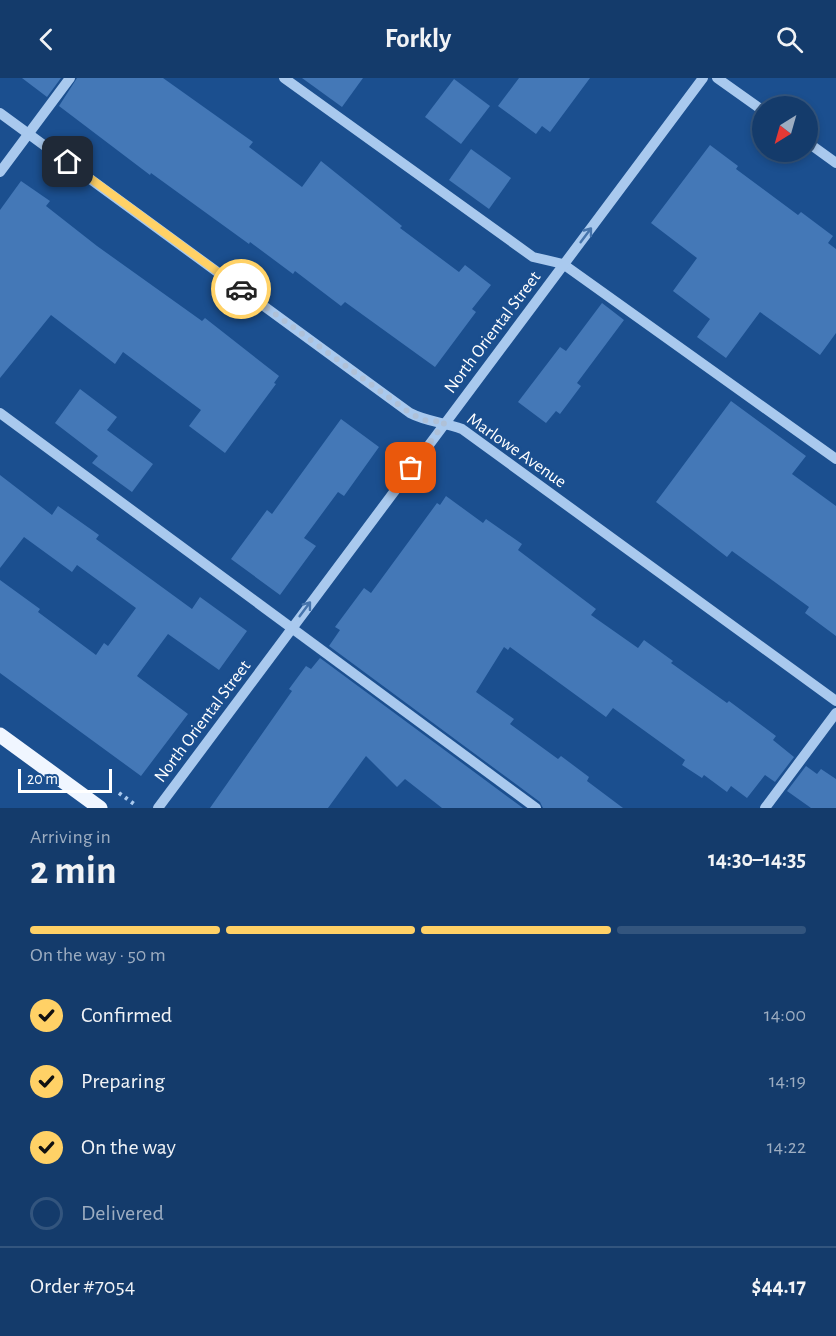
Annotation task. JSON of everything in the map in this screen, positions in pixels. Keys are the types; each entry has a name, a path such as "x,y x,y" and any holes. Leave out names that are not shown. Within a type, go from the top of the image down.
{"main road":[{"path":"0,735 100,808"}],"street":[{"path":"0,172 30,135 70,78"},
{"path":"284,78 533,257 563,264 836,459"},
{"name":"North Oriental Street","path":"158,808 703,78"},
{"path":"717,78 752,103"},
{"name":"Marlowe Avenue","path":"0,113 410,413 423,420 445,422 462,429 836,701"},
{"path":"818,150 836,163"},
{"path":"0,413 536,808"},
{"path":"765,808 836,713"}],"building":[{"path":"22,78 61,78 47,97"},
{"path":"77,78 163,78 253,142 249,147 302,187 321,161 402,226 400,228 459,272 465,265 491,285 472,309 476,312 435,367 345,302 341,306 295,271 293,274 250,242 249,244 151,173 150,175 59,106"},
{"path":"302,78 363,78 342,107"},
{"path":"519,78 590,78 550,132 542,126 536,134 498,106"},
{"path":"454,79 490,106 461,144 425,117"},
{"path":"710,145 738,166 736,169 798,215 801,212 833,236 828,243 836,249 836,333 820,355 760,312 726,358 697,337 710,319 673,291 697,258 651,223"},
{"path":"471,149 511,178 489,209 449,180"},
{"path":"21,181 50,201 46,206 97,246 202,321 205,318 279,376 274,383 276,384 225,453 189,426 201,410 123,352 115,364 51,315 0,378 0,210"},
{"path":"602,303 624,320 577,383 581,386 560,414 556,411 546,423 518,402 560,347 566,351"},
{"path":"80,389 117,417 107,430 153,464 132,492 92,463 98,456 55,423"},
{"path":"731,401 806,456 792,474 836,506 836,636 805,613 809,607 732,551 727,557 656,502"},
{"path":"341,419 379,447 344,496 338,492 304,538 316,546 280,595 231,559 267,510 272,514"},
{"path":"0,475 52,515 58,506 99,535 96,539 192,609 200,597 247,631 219,670 168,634 137,676 188,714 141,776 0,673 0,580 40,609 38,612 96,655 104,643 108,646 136,608 77,565 72,572 24,537 0,568"},
{"path":"446,496 483,523 486,519 522,544 518,550 596,609 591,615 638,648 644,640 673,661 671,663 727,703 729,701 776,736 773,740 794,757 775,782 765,775 747,798 731,786 727,792 704,775 702,778 682,765 685,760 613,708 606,717 510,647 508,650 504,647 476,692 514,719 510,724 558,759 561,756 589,777 587,781 623,808 543,808 540,802 329,646 340,630 335,627 364,588 371,593 437,503 440,505"},
{"path":"320,658 523,808 442,808 405,779 397,787 366,756 328,808 210,808 292,691 289,689 306,666 311,669"},
{"path":"806,766 817,774 821,769 836,779 836,808 811,808 787,791"}],"way so far":[{"path":"241,289 410,413 423,420 445,422 411,468"}],"route":[{"path":"68,162 241,289"}]}
